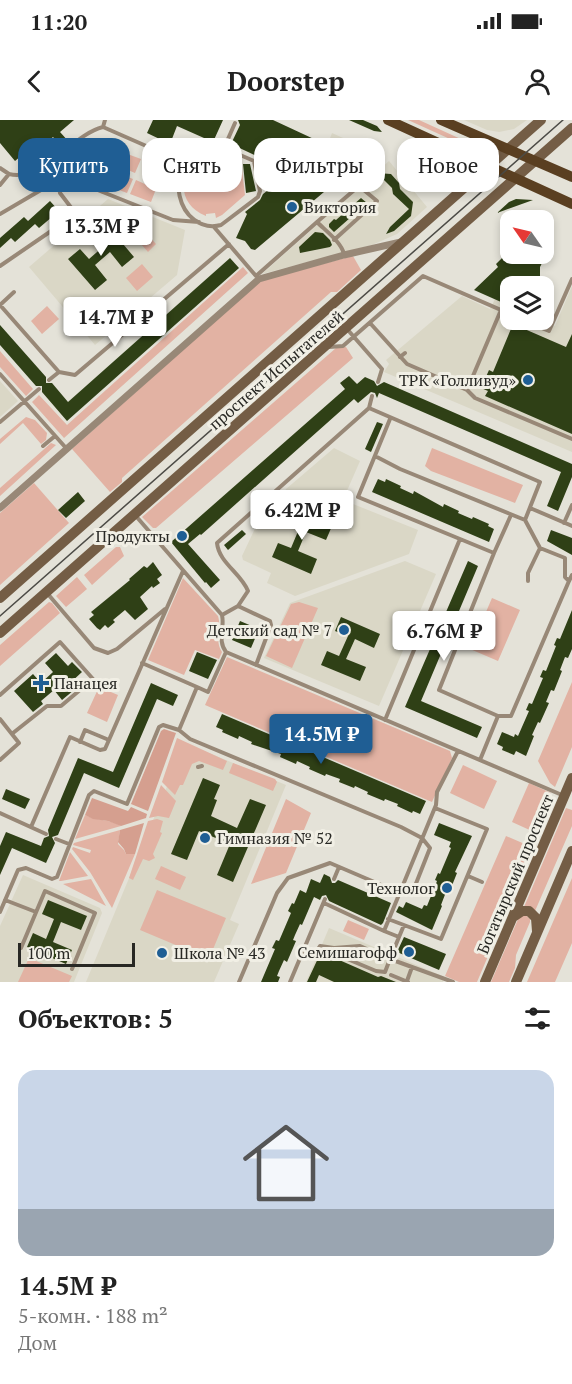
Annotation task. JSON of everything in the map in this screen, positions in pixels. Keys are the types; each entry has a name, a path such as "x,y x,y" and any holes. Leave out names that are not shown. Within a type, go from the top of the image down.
{"main road":[{"path":"388,120 428,138"},
{"path":"441,120 572,177"},
{"name":"проспект Испытателей","path":"499,157 541,120"},
{"name":"проспект Испытателей","path":"0,633 326,347 350,332 572,129"},
{"path":"499,170 572,204"},
{"name":"проспект Испытателей","path":"0,598 460,192"},
{"name":"Богатырский проспект","path":"485,982 572,778"},
{"path":"516,982 572,851"},
{"path":"509,923 518,912 529,911 536,918 537,934"}],"street":[{"path":"0,508 258,278 404,241"}],"lane":[{"path":"104,128 105,120"},
{"path":"228,138 235,123"},
{"path":"83,138 104,128 142,144"},
{"path":"103,192 173,220 220,225 258,197 260,191 254,161 242,156"},
{"path":"0,168 9,174 18,175"},
{"path":"0,185 9,174"},
{"path":"214,226 258,278 359,186 377,201 334,240"},
{"path":"0,214 38,192"},
{"path":"0,266 76,214 60,192"},
{"path":"179,192 180,199 189,214 200,222"},
{"path":"317,222 343,249 344,255"},
{"path":"14,292 0,305 59,372 75,375 229,244"},
{"path":"378,382 382,369 350,332 370,323 423,276 500,310"},
{"path":"554,320 572,279"},
{"path":"467,390 500,312"},
{"path":"370,323 407,364 467,390 475,398 572,439"},
{"path":"400,357 405,353"},
{"path":"49,380 59,372"},
{"path":"0,374 67,449"},
{"path":"0,422 39,389"},
{"path":"222,615 238,606 248,591 244,581 218,552 217,543 369,408 372,396"},
{"path":"369,408 540,482 525,520"},
{"path":"390,419 358,497 494,553"},
{"path":"43,446 55,436"},
{"path":"375,456 400,469 525,520 540,548 565,558 565,577 569,582"},
{"path":"564,523 572,505"},
{"path":"530,508 572,526"},
{"path":"135,514 222,615 220,639 226,652 564,796"},
{"path":"511,515 439,690 498,716 511,716 572,575"},
{"path":"385,720 460,539"},
{"path":"528,581 528,573 540,548"},
{"path":"31,827 70,737 100,750 105,749 183,571"},
{"path":"46,592 94,648 108,653 117,649 168,606"},
{"path":"238,606 270,621 271,625 256,665"},
{"path":"0,695 60,642 93,679 61,706 47,705 13,733"},
{"path":"142,663 207,692 226,652"},
{"path":"179,730 197,687"},
{"path":"480,760 498,716"},
{"path":"0,719 19,743 0,760"},
{"path":"0,912 18,870 26,868 52,879 57,877 89,795 94,791 127,804 159,727 163,725 179,730 190,740 422,838 430,848 415,886 400,893 330,862 288,878 277,892 239,982"},
{"path":"80,742 85,730 109,740"},
{"path":"384,930 435,808 437,792 458,751"},
{"path":"388,919 441,939 468,876 487,829 435,808"},
{"path":"0,813 46,834"},
{"path":"56,839 69,844"},
{"path":"334,879 339,867"},
{"path":"468,876 482,882"},
{"path":"21,948 45,891 95,912 72,969"},
{"path":"5,900 36,912"},
{"path":"290,982 324,901 399,937"},
{"path":"349,948 345,958 376,971 385,972 404,925"},
{"path":"316,952 320,946 334,948 360,946 453,982"},
{"path":"391,975 407,982 412,968"}],"shaded area":[{"path":"408,120 419,120 459,138 448,138"},
{"path":"464,120 527,120 514,129 499,132 487,130"},
{"path":"332,133 343,138 330,138"},
{"path":"130,155 141,159 135,173 130,171"},
{"path":"389,161 397,171 397,192 415,192 427,207 397,234 372,245 262,274 354,192 385,192 385,165"},
{"path":"242,170 245,195 216,218 215,213 206,214 206,216 196,210 185,192 242,192"},
{"path":"136,180 142,183 142,192 155,192 151,202 130,194"},
{"path":"108,199 185,230 177,275 95,345 29,267"},
{"path":"133,218 156,244 148,252 125,226"},
{"path":"353,256 361,270 337,292 331,292 122,478 122,482 110,492 72,449 261,280"},
{"path":"142,264 153,277 137,291 126,278"},
{"path":"243,267 248,273 64,438 32,402 39,395 67,425"},
{"path":"572,286 572,452 384,372 389,364 386,360 462,296 490,309 495,299 500,301 500,330 554,330"},
{"path":"47,306 59,319 42,334 31,321"},
{"path":"346,347 353,358 156,528 153,528 142,517 336,348"},
{"path":"0,351 33,389 26,396 0,367"},
{"path":"0,381 18,401 0,417"},
{"path":"26,417 35,420 47,433 46,440 41,444 23,423 0,444 0,439"},
{"path":"51,443 56,445 0,496 0,488"},
{"path":"334,448 360,461 343,500 418,530 409,554 295,596 267,583 271,573 243,560 242,556 262,514 274,518 286,489"},
{"path":"432,448 523,485 515,503 431,471 425,466"},
{"path":"34,483 69,523 0,585 0,513"},
{"path":"116,547 120,547 124,556 92,585 84,575"},
{"name":"Детский сад № 7","path":"405,561 436,574 379,706 264,658 290,603"},
{"path":"77,577 87,589 66,607 56,596"},
{"path":"183,578 218,616 219,643 222,652 219,659 195,650 184,675 148,660"},
{"path":"492,598 520,610 498,661 470,649"},
{"path":"49,602 60,613 0,666 0,645"},
{"path":"299,602 318,608 292,668 266,656 291,604"},
{"path":"227,657 450,751 452,758 432,802 205,705"},
{"path":"572,682 572,747 555,787 550,783 538,761"},
{"path":"99,687 118,695 107,722 87,713"},
{"path":"164,729 176,733 148,811 131,804 161,731"},
{"path":"177,738 227,761 223,770 199,761 192,764 183,785 180,785 175,795 162,782"},
{"name":"Гимназия № 52","path":"185,743 286,785 230,920 239,924 214,982 86,982"},
{"path":"233,763 275,779 277,782 273,791 229,773"},
{"path":"463,765 497,781 484,809 450,793"},
{"path":"529,783 551,793 534,832 512,822"},
{"path":"161,785 176,801 169,818 158,816 149,818"},
{"path":"92,798 128,811 131,807 147,814 146,818 121,826 93,819 85,815"},
{"path":"286,799 311,813 286,873 251,884"},
{"path":"566,808 572,810 572,826 535,911 524,907"},
{"path":"85,815 112,822 121,826 75,839"},
{"path":"157,819 163,821 160,832 162,833 153,854 155,858 149,861 143,859 133,880 129,878 148,821"},
{"path":"144,823 135,854 126,854 118,842 120,830"},
{"path":"120,830 118,844 126,854 135,854 112,908 90,872 72,849 73,847 90,853 91,850 73,845 74,843"},
{"path":"506,836 534,848 477,982 459,982 445,976"},
{"path":"70,852 88,876 59,881"},
{"path":"161,866 186,877 180,890 155,879"},
{"path":"23,875 100,908 102,913 74,982 0,982 0,926"},
{"path":"572,878 572,943 555,982 527,982"},
{"path":"91,879 106,906 63,884"},
{"path":"157,890 226,918 209,959 140,930"},
{"path":"526,915 530,922 516,955 515,968 509,982 491,982 519,917"},
{"path":"348,920 369,929 364,940 343,931"},
{"path":"329,928 445,977 443,982 306,982"},
{"path":"29,958 72,976 69,982 18,982"}],"building":[{"path":"0,120 74,120 60,132 65,138 18,138 18,158 15,161 0,143"},
{"path":"153,120 223,120 215,138 204,138 177,126 172,138 157,138 147,133"},
{"path":"238,120 273,120 312,138 254,138 254,155 242,149 242,138 234,138 240,125"},
{"path":"349,120 363,120 377,126 382,132 374,131"},
{"path":"243,164 250,164 254,191 246,193"},
{"path":"385,174 391,174 397,181 397,192 403,192 413,202 411,216 394,231 386,234 409,209 393,194 392,188 385,181"},
{"path":"266,192 324,192 255,250 251,249 245,241 236,238 247,214 245,212 260,200"},
{"path":"361,198 367,203 334,232 329,224"},
{"path":"516,199 533,200 500,210"},
{"path":"50,201 59,211 39,228 35,224 15,242 11,238 0,248 0,238 24,217 28,221"},
{"path":"107,225 134,257 122,267 110,252 95,265 107,280 95,290 68,259 80,249 89,259 104,246 95,235"},
{"path":"315,232 323,233 332,245 300,253 299,247"},
{"path":"230,258 239,268 67,421 42,392 42,386 36,386 0,345 0,325 46,377 46,383 52,383 68,402"},
{"path":"500,260 500,264 542,264 540,276 500,276 500,302 474,290 498,267 496,264"},
{"name":"ТРК «Голливуд»","path":"510,330 527,330 566,347 572,334 572,434 485,396 488,391 481,388 489,370 493,372"},
{"path":"349,376 357,384 365,377 374,381 377,386 384,382 572,464 572,477 558,511 547,506 561,472 379,393 377,398 375,393 371,392 358,403 354,399 188,544 220,580 211,588 171,542 345,389 340,383"},
{"path":"377,422 383,424 371,452 365,449"},
{"path":"378,479 385,482 386,479 413,494 414,491 443,507 444,504 459,511 458,513 489,524 488,526 494,529 489,542 372,492"},
{"path":"78,492 85,501 66,518 58,510"},
{"path":"293,509 332,526 326,540 306,532 298,551 317,559 311,574 272,557 278,543 291,548 299,529 287,523"},
{"path":"242,530 246,534 228,550 224,545"},
{"path":"551,530 572,538 572,555 547,541"},
{"path":"468,561 478,566 421,701 482,727 477,738 405,707"},
{"path":"153,562 162,575 157,579 160,583 153,588 152,586 140,597 148,609 135,620 125,610 113,620 115,622 108,628 105,625 100,630 97,628 89,619 94,615 91,612 144,566 147,568"},
{"path":"572,610 572,649 568,658 565,657 560,670 562,671 554,691 551,690 546,702 549,703 532,735 534,736 526,756 516,751 514,755 502,750 503,747 497,744 502,732 514,737 515,734 518,736 529,711 526,710 529,703 532,704 543,678 540,677 543,670 546,671 556,646 554,645 557,638 560,639"},
{"path":"341,617 380,634 374,648 355,639 346,659 366,667 360,681 321,665 327,651 339,656 348,636 335,631"},
{"path":"240,621 259,629 251,648 232,640"},
{"path":"197,652 217,660 208,679 189,671"},
{"path":"56,653 68,666 72,662 82,672 69,684 74,690 62,700 54,690 41,701 43,704 33,712 14,691 33,674 41,683 53,672 45,663"},
{"path":"151,683 178,695 173,706 157,699 119,788 84,773 58,835 52,837 55,843 46,863 12,848 0,875 0,846 6,832 41,846 44,838 49,836 48,830 78,758 113,772"},
{"path":"222,714 426,801 420,814 413,811 412,813 397,806 398,804 367,794 368,792 355,786 354,788 339,782 340,779 326,774 325,776 297,761 296,764 280,757 281,754 251,744 252,742 239,736 238,739 222,732 223,730 216,727"},
{"path":"203,778 220,785 214,799 217,800 211,816 237,828 250,799 266,805 233,882 217,875 230,844 199,831 187,860 171,854"},
{"path":"6,789 30,799 25,809 2,799"},
{"path":"439,823 472,836 455,872 457,873 449,893 446,892 432,930 396,912 399,906 403,908 406,902 422,909 424,905 427,906 437,881 435,880 451,848 449,847 451,842 434,835"},
{"path":"324,874 330,877 332,883 338,880 391,903 383,923 381,925 329,901 326,895 320,900 314,897 295,935 293,940 296,941 287,962 284,960 279,971 278,982 261,982 275,949 272,948 276,940 279,941 291,913 288,911 292,903 294,904 300,890 306,893 311,879 320,883"},
{"path":"48,900 87,916 81,930 61,922 53,942 72,950 66,964 27,947 33,933 46,939 54,919 42,914"},
{"path":"404,937 446,954 439,970 397,952"},
{"path":"321,952 378,977 396,982 334,982 319,975 316,982 307,982"}],"tram line":[{"path":"0,616 563,120"}],"place":[{"name":"Виктория","path":"292,207"},
{"name":"ТРК «Голливуд»","path":"528,380"},
{"name":"Продукты","path":"182,536"},
{"name":"Детский сад № 7","path":"344,630"},
{"name":"Панацея","path":"41,683"},
{"name":"Гимназия № 52","path":"205,838"},
{"name":"Технолог","path":"447,888"},
{"name":"Семишагофф","path":"409,952"},
{"name":"Школа № 43","path":"162,953"}]}
